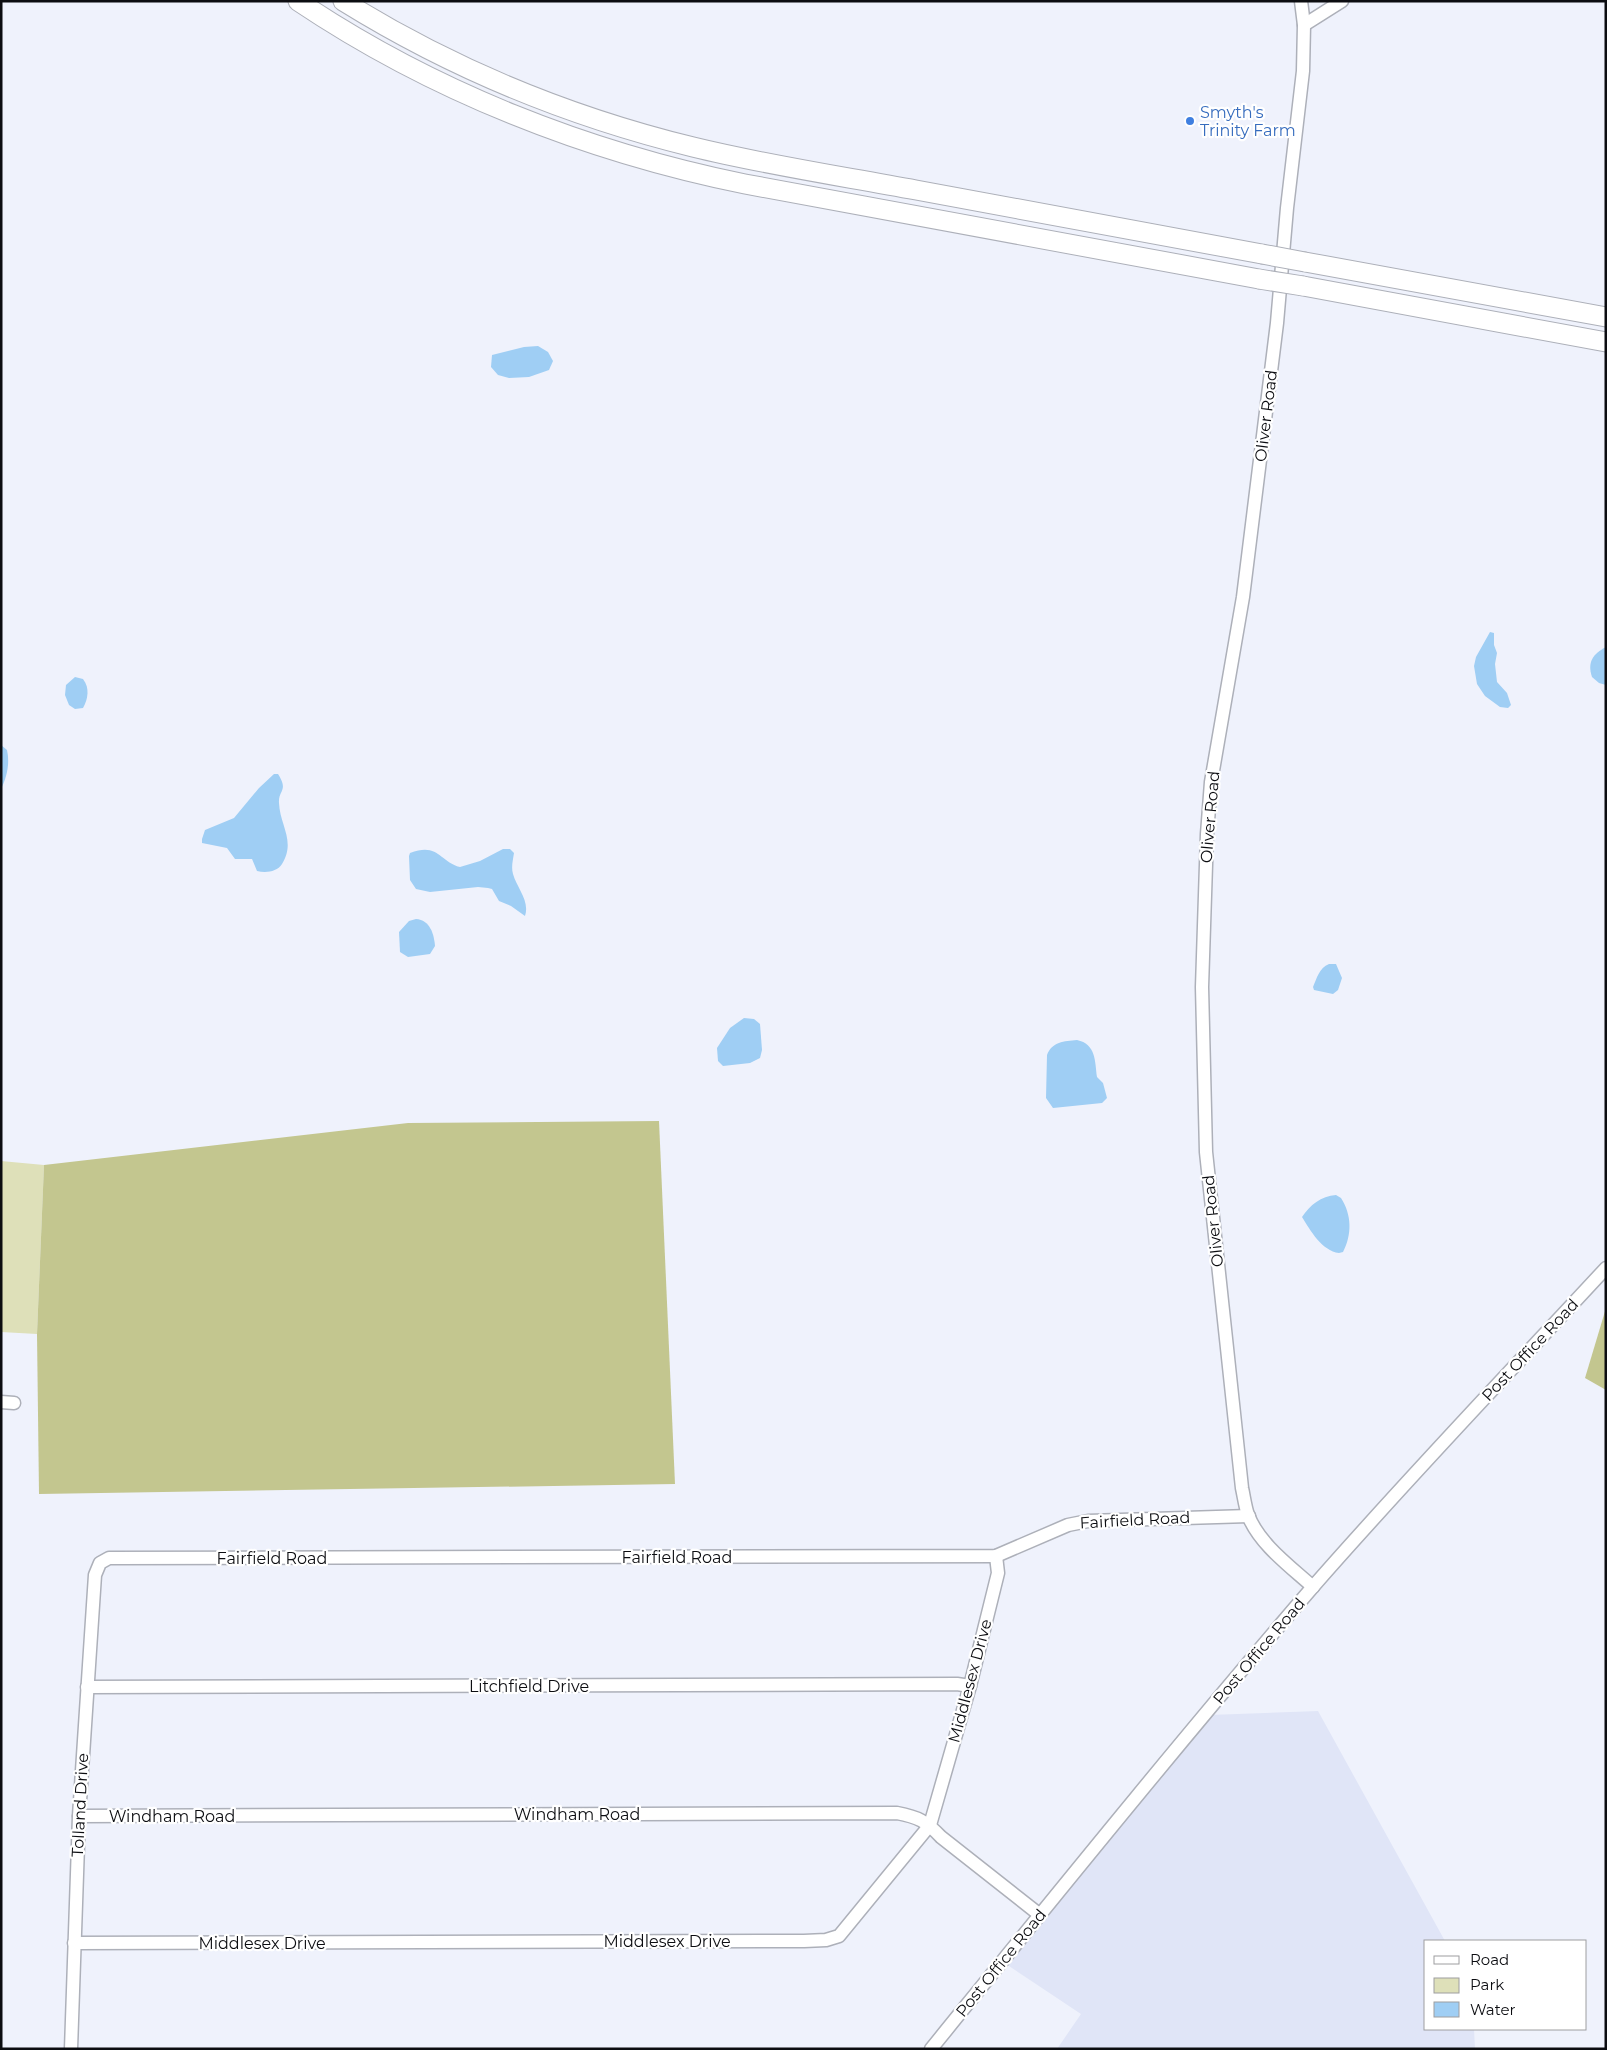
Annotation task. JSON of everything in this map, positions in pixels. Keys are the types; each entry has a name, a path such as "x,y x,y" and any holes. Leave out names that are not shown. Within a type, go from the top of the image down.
{"highway":[{"path":"298,1 366,43 452,88 529,121 622,153 691,172 745,184 1606,342"},
{"path":"343,1 425,48 482,75 559,106 658,138 750,159 1606,317"}],"street":[{"name":"Oliver Road","path":"1301,1 1304,25 1304,71 1259,481 1243,597 1211,782 1207,834 1202,987 1206,1152 1238,1464 1249,1516 1260,1535 1273,1550 1313,1587"},
{"path":"1304,25 1342,1"},
{"name":"Post Office Road","path":"931,2049 1154,1774 1313,1587 1606,1268"},
{"path":"1,1402 14,1403"},
{"name":"Fairfield Road","path":"100,1563 110,1558 996,1556 1068,1525 1088,1521 1249,1516"},
{"name":"Middlesex Drive","path":"74,1943 826,1940 838,1936 930,1824 970,1686 998,1573 996,1556"},
{"name":"Tolland Drive","path":"71,2049 79,1816 95,1575 100,1563"},
{"name":"Litchfield Drive","path":"87,1687 928,1684 970,1686"},
{"name":"Windham Road","path":"79,1816 897,1814 915,1816 930,1824 941,1836 1040,1915"}],"shaded area":[{"path":"1318,1711 1444,1940 1424,1940 1424,2030 1474,2030 1475,2049 1057,2049 1081,2014 1000,1960 1209,1715"}],"green space":[{"path":"659,1121 675,1484 39,1494 37,1334 44,1165 408,1123"},
{"path":"1,1161 44,1165 37,1334 1,1332"},
{"path":"1606,1308 1606,1390 1585,1378"}],"water":[{"path":"538,346 548,352 553,361 549,370 529,377 509,378 498,375 491,367 492,355 524,347"},
{"path":"1490,632 1494,633 1494,645 1497,653 1495,664 1497,682 1507,693 1511,705 1508,708 1500,707 1485,696 1477,684 1474,666 1476,657"},
{"path":"1606,647 1606,685 1599,683 1592,677 1590,667 1592,659"},
{"path":"75,677 83,679 87,686 87,697 83,708 75,709 69,705 65,695 66,685"},
{"path":"1,745 7,750 8,765 1,789"},
{"path":"274,774 278,774 283,784 279,803 288,848 280,867 271,871 257,871 252,859 235,859 227,848 202,843 205,830 234,818 259,788"},
{"path":"503,849 510,849 514,853 512,871 526,905 525,916 511,906 499,901 492,889 478,887 430,892 416,889 410,880 409,856 410,853 419,850 433,851 460,867 480,861"},
{"path":"416,919 428,925 434,937 435,946 430,954 408,957 400,952 399,932 409,921"},
{"path":"1329,964 1336,964 1342,978 1338,990 1333,994 1314,990 1313,987 1321,971"},
{"path":"744,1018 754,1019 760,1024 762,1050 760,1058 750,1063 723,1066 718,1061 717,1048 730,1028"},
{"path":"1077,1040 1088,1045 1091,1049 1095,1059 1097,1077 1103,1083 1107,1098 1102,1103 1053,1108 1046,1098 1047,1055 1055,1045"},
{"path":"1336,1195 1341,1198 1345,1205 1350,1225 1346,1245 1343,1252 1339,1253 1322,1244 1302,1217 1316,1202 1325,1197"}],"place":[{"name":"Smyth's Trinity Farm","path":"1190,121"}]}
